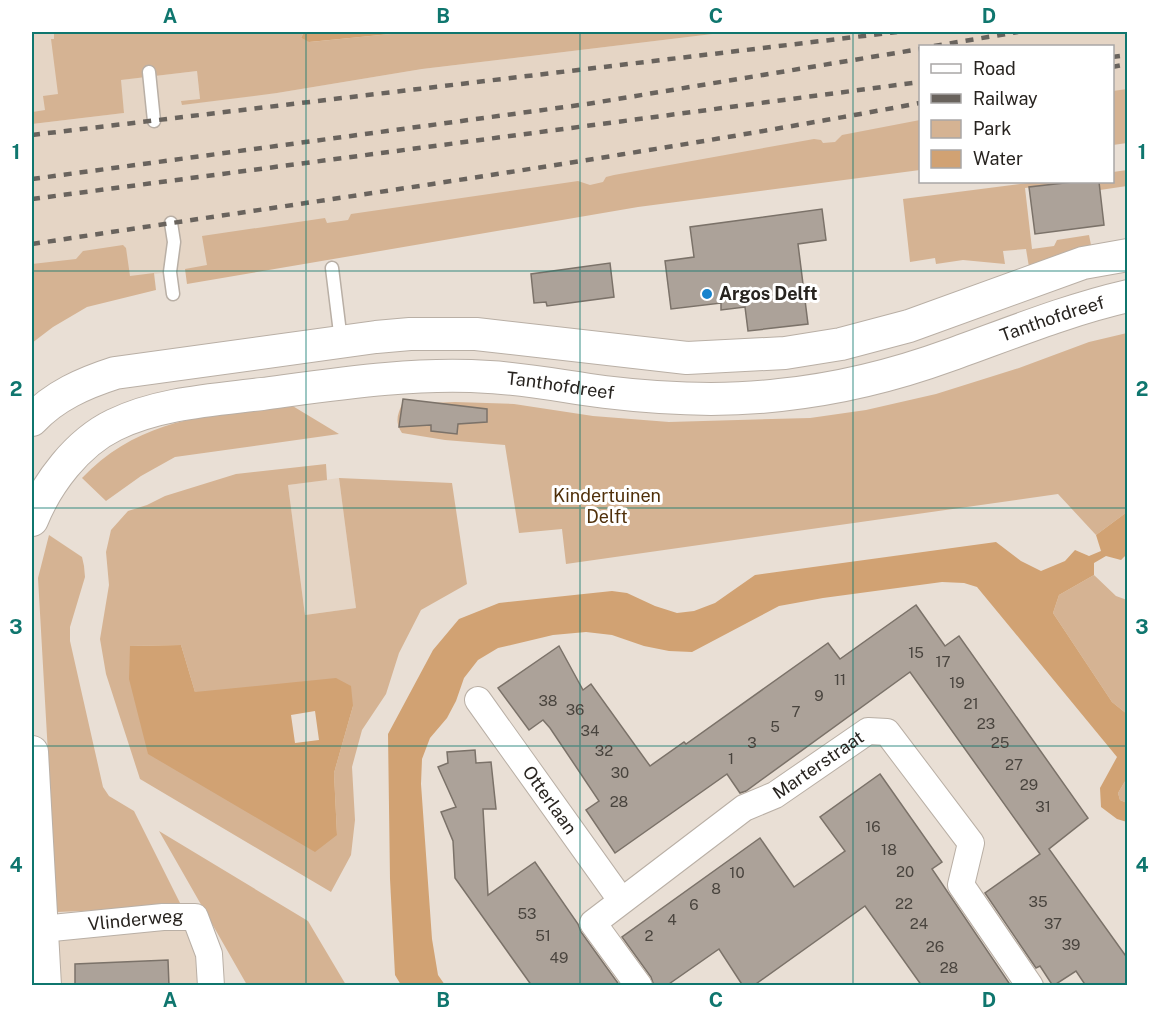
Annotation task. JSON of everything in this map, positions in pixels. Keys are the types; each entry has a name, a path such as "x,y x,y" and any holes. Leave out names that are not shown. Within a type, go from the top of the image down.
{"street":[{"path":"32,420 61,396 87,382 115,373 410,334 476,334 687,358 785,353 841,344 909,326 1083,263 1128,255"},
{"name":"Tanthofdreef","path":"34,506 75,452 112,425 149,412 185,405 377,379 434,375 490,377 663,398 721,399 779,395 837,387 893,374 1087,305 1128,296"},
{"name":"Otterlaan","path":"478,700 621,900"},
{"name":"Marterstraat","path":"639,986 593,923 744,808 775,795 868,731 887,732 970,843 961,885 1030,986"},
{"path":"32,752 45,986"},
{"name":"Vlinderweg","path":"42,929 195,917 209,954 211,986"}],"lane":[{"path":"149,72 154,121"},
{"path":"171,223 174,242 170,272 173,294"},
{"path":"332,268 341,342"}],"shaded area":[{"path":"32,32 249,32 58,94 46,110 32,112"},
{"path":"729,32 1127,32 1127,116 1114,118 1114,45 919,45 919,145 122,279 32,277 32,124 124,113 120,80 197,71 200,99 182,101 277,93 422,69"},
{"path":"339,478 356,608 305,615 288,485"},
{"path":"211,916 216,985 32,986 32,926"}],"green space":[{"path":"54,32 304,32 301,38 310,42 411,32 729,32 422,69 277,93 182,105 181,101 200,99 197,71 121,80 124,113 32,124 32,112 45,110 43,96 58,94 51,39 54,39"},
{"path":"1127,89 1127,143 1114,145 1114,91"},
{"path":"919,120 919,170 638,207 187,284 185,269 207,265 202,236 325,218 327,223 348,220 351,214 578,181 590,185 603,182 606,177 614,175 814,139 821,140 823,143 835,142 842,135"},
{"path":"1127,170 1127,186 1100,190 1099,183 1114,183 1114,172"},
{"path":"1028,183 1065,183 1025,188 1032,249 1054,246 1057,240 1089,235 1091,245 1029,267 1026,249 1003,251 1005,264 963,260 936,264 935,258 910,262 903,199"},
{"path":"123,245 126,248 130,276 154,273 156,290 87,307 53,327 32,343 32,264 76,259 83,251"},
{"name":"Kindertuinen Delft","path":"1127,333 1127,512 1096,535 1058,494 566,564 562,529 519,533 505,445 445,440 402,433 398,422 402,404 455,402 514,404 593,416 669,422 810,418 866,410 936,394 1019,368 1089,342"},
{"path":"291,405 339,434 175,457 141,476 106,501 82,478 105,457 153,430 206,416"},
{"path":"326,464 327,480 288,485 305,615 356,608 339,478 452,483 467,584 421,610 399,653 386,694 362,730 352,767 355,820 351,855 331,892 140,779 106,674 100,639 109,585 106,552 111,530 128,511 165,496 236,474","holes":["181,645 195,692 353,706 334,773 337,835 130,646"]},
{"path":"49,535 82,557 84,566 85,577 70,627 70,641 103,787 109,796 134,811 182,907 57,912 38,578"},
{"path":"1094,575 1116,596 1127,600 1127,714 1112,702 1053,613 1059,595"},
{"path":"1127,778 1127,803 1120,800 1118,793"},
{"path":"159,831 308,921 346,985 247,985"}],"water":[{"path":"304,32 411,32 309,42 301,38"},
{"path":"1127,512 1127,554 1121,560 1106,556 1094,563 1094,575 1059,595 1053,613 1112,702 1127,714 1127,778 1118,793 1120,800 1127,803 1127,822 1117,819 1101,807 1100,788 1117,757 977,587 964,583 942,582 779,606 692,652 669,651 644,646 612,635 586,632 553,635 498,648 478,660 464,678 447,718 430,738 422,759 421,784 432,939 438,975 445,985 401,985 395,975 390,879 388,734 433,650 459,619 499,603 612,591 627,593 677,613 694,611 715,603 755,575 996,542 1021,561 1041,571 1065,561 1075,550 1089,556 1101,551 1096,535"},
{"path":"181,645 195,692 336,678 351,686 353,706 334,773 337,835 315,852 148,754 129,679 130,646","holes":["315,711 319,740 295,743 291,715"]}],"building":[{"path":"1064,183 1099,183 1104,225 1035,234 1029,187"},
{"path":"822,209 826,240 798,244 808,324 748,331 745,307 721,310 721,303 671,309 665,261 694,257 690,227"},
{"path":"610,263 614,297 547,306 546,302 534,303 531,274"},
{"path":"403,399 487,409 487,422 458,424 457,434 431,431 431,425 399,427"},
{"path":"916,605 945,646 959,636 1088,818 1049,849 1128,959 1128,986 1086,986 1076,971 1053,986 1040,966 1036,968 985,893 1040,854 910,672 746,791 740,793 727,774 615,853 586,810 599,801 550,728 543,720 529,730 498,688 559,646 583,690 591,684 650,766 684,742 686,744 828,643 840,659"},
{"path":"475,750 476,763 491,762 496,809 483,809 488,895 535,862 620,986 532,986 455,878 453,841 441,812 456,807 438,767 448,763 447,752"},
{"path":"880,774 942,862 932,869 1011,986 922,986 865,906 753,986 743,986 719,949 666,986 654,986 651,977 622,937 760,838 794,887 845,851 820,817"},
{"path":"168,960 169,986 75,986 75,964"}],"railway":[{"path":"32,135 897,32"},
{"path":"940,45 1018,32"},
{"path":"32,179 587,104 919,49"},
{"path":"1114,57 1128,55"},
{"path":"1114,67 1128,64"},
{"path":"32,199 919,82"},
{"path":"32,244 587,160 919,103"}],"place":[{"name":"Argos Delft","path":"707,294"}]}
